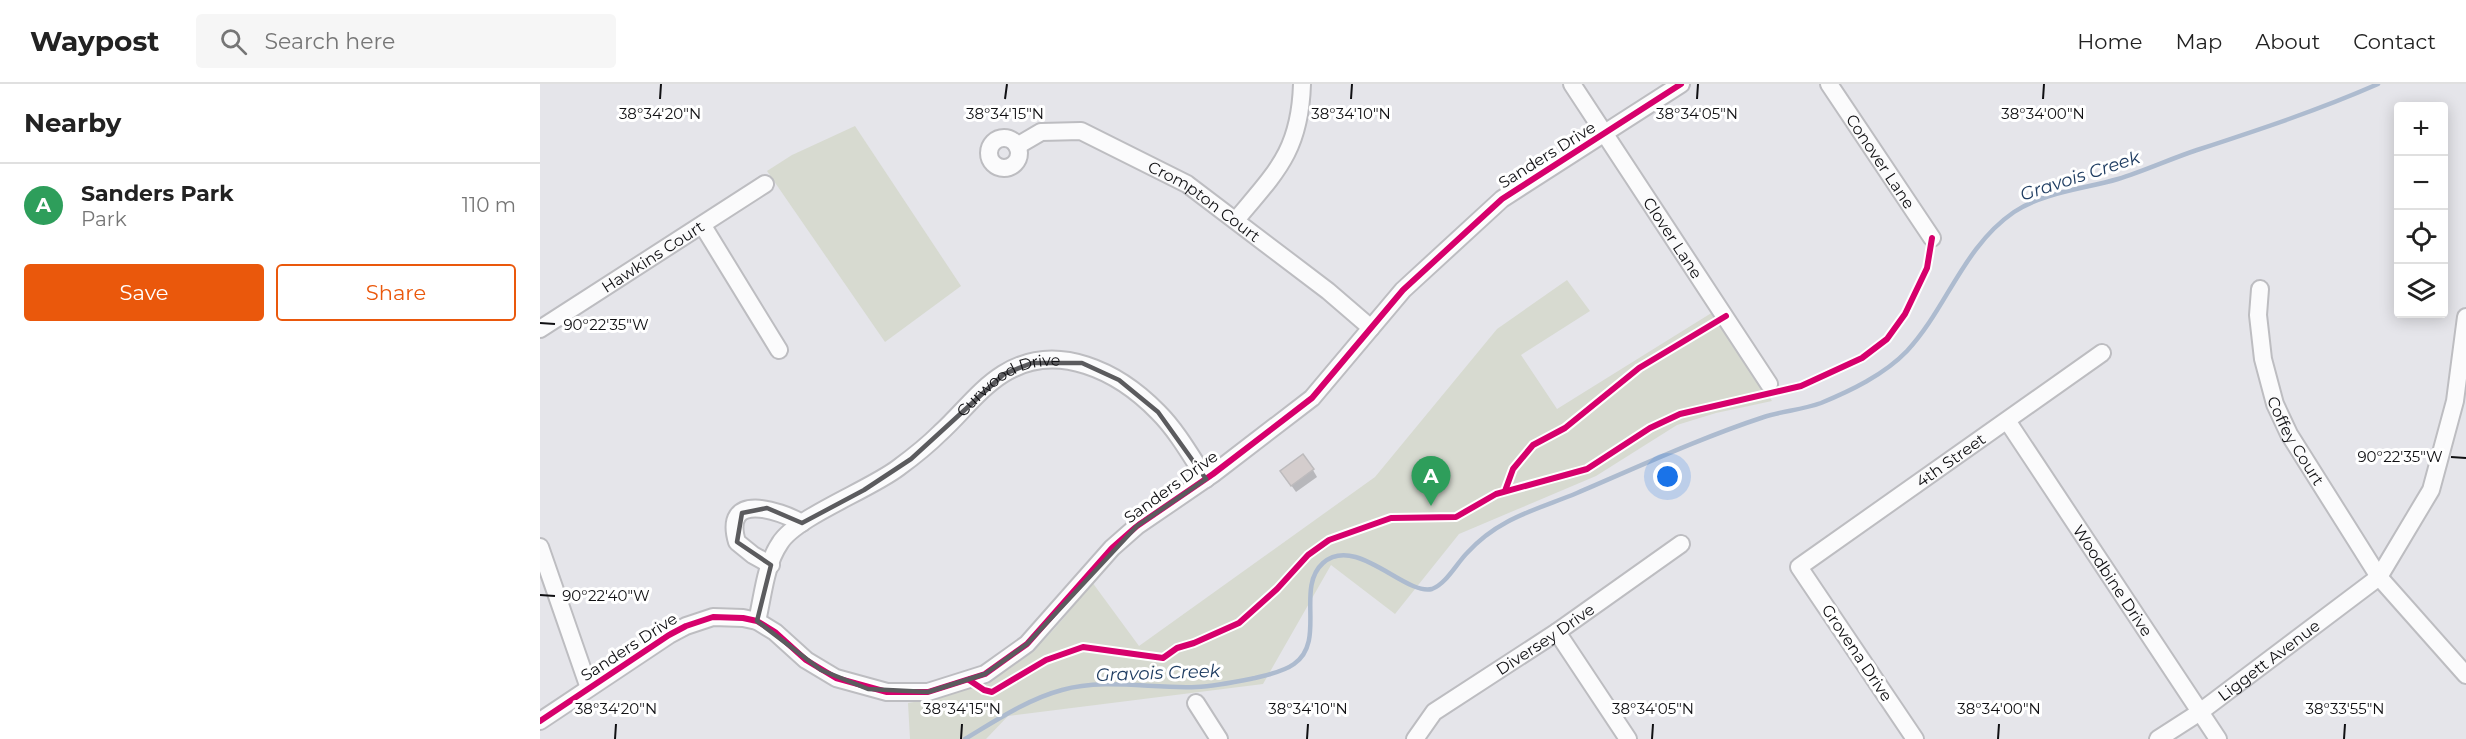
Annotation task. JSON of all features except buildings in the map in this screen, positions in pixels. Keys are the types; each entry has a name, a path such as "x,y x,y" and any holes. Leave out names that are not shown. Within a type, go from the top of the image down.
{"street":[{"path":"1236,220 1284,163 1299,123 1302,84"},
{"name":"Clover Lane","path":"1572,84 1769,384"},
{"name":"Sanders Drive","path":"540,721 669,635 698,621 731,616 757,621 775,632 821,670 851,684 908,693 928,692 985,674 1028,644 1112,548 1137,526 1206,478 1312,398 1403,290 1502,199 1680,84"},
{"name":"Conover Lane","path":"1829,84 1932,238"},
{"name":"Crompton Court","path":"1017,146 1041,132 1082,131 1187,184 1328,291 1371,328"},
{"name":"Hawkins Court","path":"540,329 765,184"},
{"path":"703,226 779,350"},
{"name":"Coffey Court","path":"2260,289 2258,315 2263,359 2275,404 2289,434 2379,577 2466,675"},
{"path":"2379,577 2431,490 2460,402 2466,318"},
{"name":"4th Street","path":"1799,567 2008,422 2102,353"},
{"name":"Curwood Drive","path":"757,621 771,565 780,542 802,523 891,474 1004,374 1019,366 1050,360 1095,366 1130,388 1158,412 1206,478"},
{"name":"Woodbine Drive","path":"2008,422 2218,739"},
{"path":"771,565 753,555 737,542 736,526 742,513 747,509 767,508 802,523"},
{"name":"Diversey Drive","path":"1415,739 1434,712 1557,632 1681,544"},
{"path":"540,547 589,688"},
{"name":"Grovena Drive","path":"1799,567 1915,739"},
{"name":"Liggett Avenue","path":"2158,739 2200,712 2379,577"},
{"path":"1557,632 1628,739"},
{"path":"1196,703 1219,739"}],"highlighted area":[{"path":"1032,363 1082,363 1119,380 1158,412 1206,479 1137,526 1027,644 985,674 928,692 868,689 821,670 757,621 771,565 737,542 742,513 767,508 802,523 864,490 911,459 1004,374"}],"shaded area":[{"path":"855,126 961,286 885,342 767,171 792,155"},
{"path":"1567,280 1590,311 1521,355 1557,409 1713,312 1772,401 1716,413 1677,425 1596,476 1459,534 1395,614 1331,565 1263,684 1008,716 986,739 910,739 908,703 969,689 1015,665 1053,630 1092,582 1139,646 1375,477 1497,329"}],"waterway":[{"name":"Gravois Creek","path":"965,739 1024,705 1062,690 1112,684 1180,687 1225,684 1285,669 1304,654 1309,642 1311,586 1315,574 1323,563 1336,556 1350,556 1365,560 1408,584 1421,589 1432,589 1447,578 1463,557 1481,540 1515,518 1716,434 1771,415 1821,403 1855,388 1888,368 1921,334 1981,242 1996,226 2026,205 2051,195 2128,176 2311,111 2378,84"}],"cycle path":[{"path":"540,721 669,635 686,626 713,617 757,621 775,632 806,660 836,678 887,692 928,692 985,674 1027,644 1112,548 1137,526 1213,474 1312,398 1403,290 1502,199 1681,84"},
{"path":"969,680 984,690 992,692 1046,660 1083,647 1163,658 1177,648 1239,623 1277,589 1308,555 1329,540 1391,518 1456,517 1496,494 1587,469 1650,428 1680,414 1801,386 1862,358 1887,339 1905,314 1927,268 1932,238"},
{"path":"1505,491 1513,469 1533,445 1565,428 1639,368 1726,316"}],"place":[{"name":"Sanders Park","path":"1431,506"}]}
